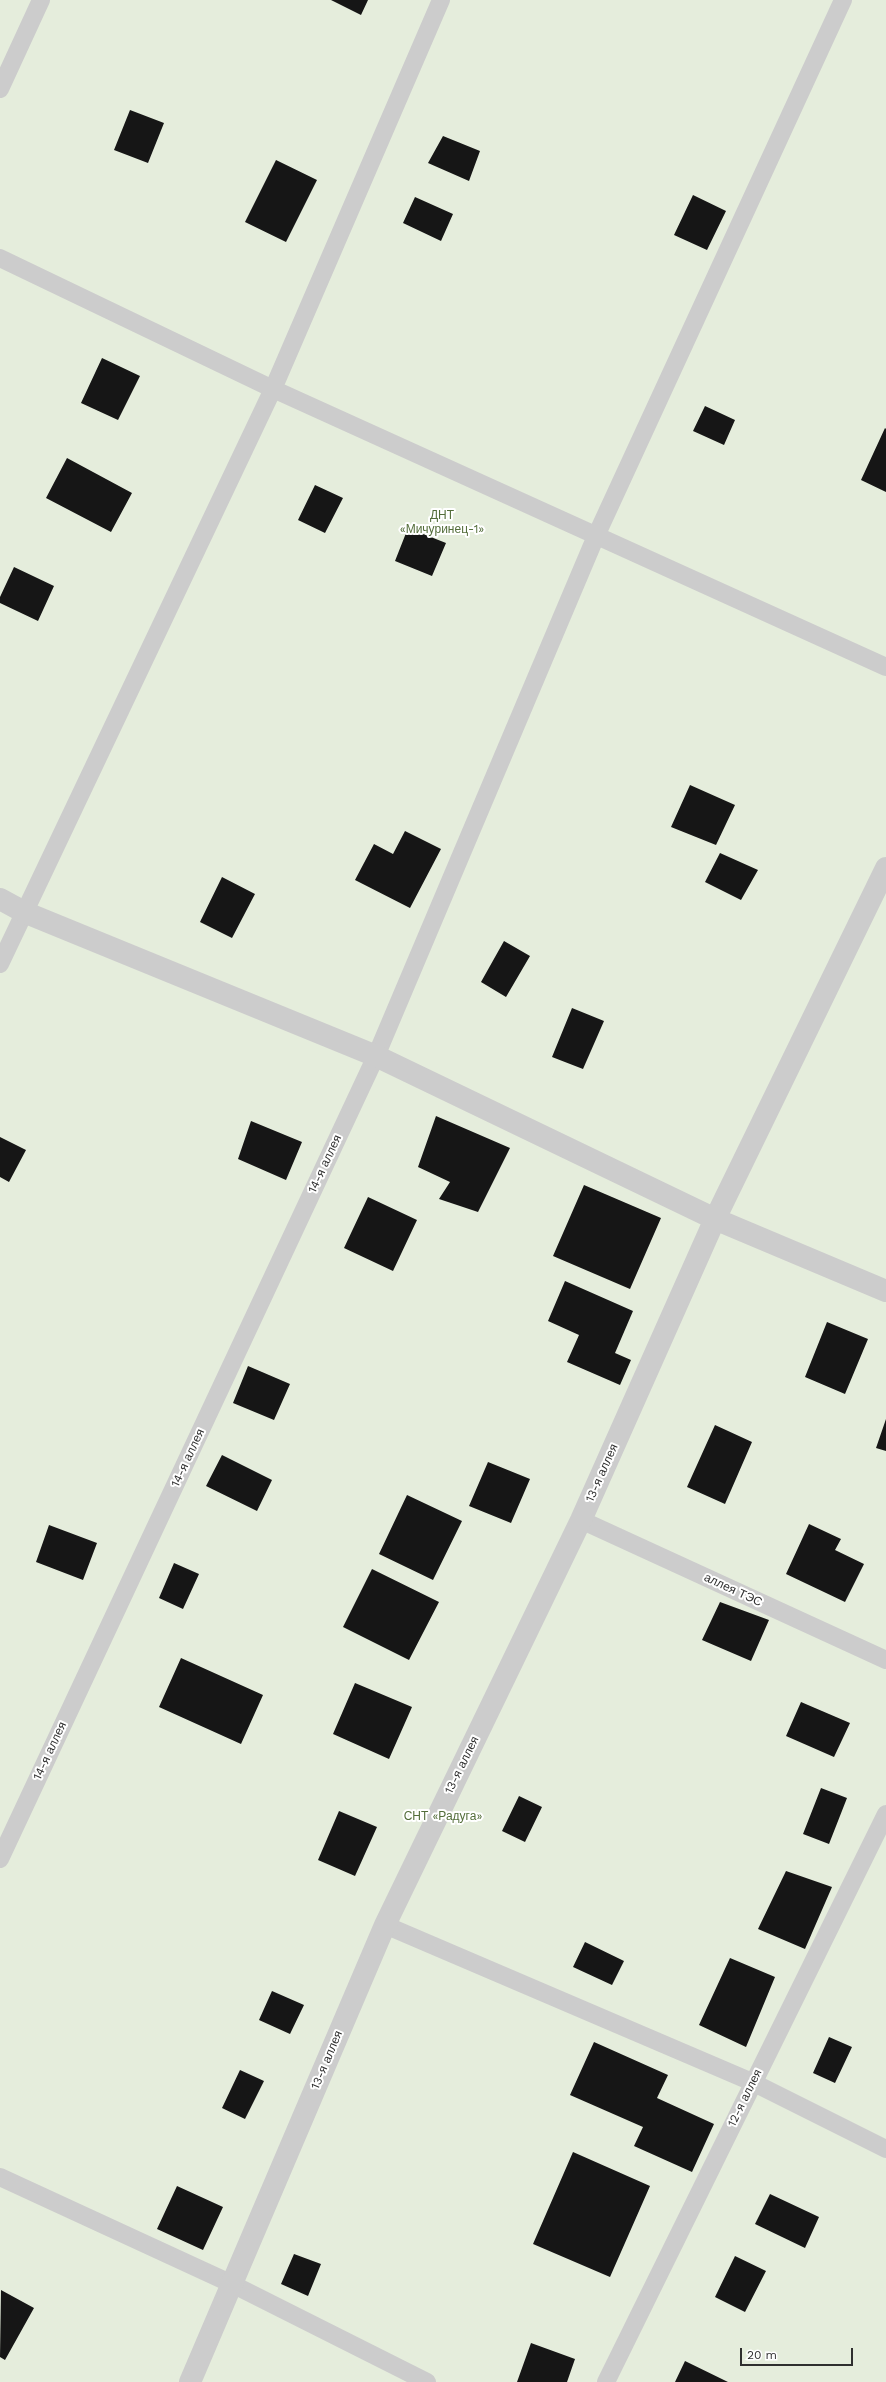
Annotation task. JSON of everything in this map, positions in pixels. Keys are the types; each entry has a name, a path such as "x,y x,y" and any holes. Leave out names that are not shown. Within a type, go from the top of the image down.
{"street":[{"name":"13-я аллея","path":"190,2382 385,1925 581,1520 715,1219 881,891 886,868"},
{"path":"0,899 24,912 376,1056 715,1219 886,1291"}],"lane":[{"path":"0,88 41,0"},
{"path":"0,964 273,389 441,0"},
{"name":"14-я аллея","path":"0,1859 376,1056 596,536 843,0"},
{"path":"0,258 273,389 886,667"},
{"name":"аллея ТЭС","path":"581,1520 886,1660"},
{"name":"12-я аллея","path":"606,2382 752,2082 886,1814"},
{"path":"385,1925 752,2082 886,2149"},
{"path":"0,2177 232,2284 427,2382"}],"green space":[{"path":"0,0 886,0 886,2382 0,2382"}],"building":[{"path":"331,0 368,0 361,15"},
{"path":"130,110 164,123 148,163 114,150"},
{"path":"443,136 480,151 469,181 428,163"},
{"path":"276,160 317,180 286,242 245,222"},
{"path":"693,195 726,211 707,250 674,235"},
{"path":"415,197 453,214 441,241 403,223"},
{"path":"102,358 140,376 118,420 81,403"},
{"path":"705,406 735,420 724,445 693,431"},
{"path":"885,428 886,429 886,492 861,480"},
{"path":"67,458 132,493 111,532 46,498"},
{"path":"315,485 343,498 325,533 298,520"},
{"path":"408,528 446,543 432,576 395,561"},
{"path":"14,567 54,586 38,621 0,603 0,597"},
{"path":"690,785 735,805 716,845 671,827"},
{"path":"405,831 441,849 410,908 355,880 374,844 393,854"},
{"path":"720,853 758,870 741,900 705,882"},
{"path":"222,877 255,894 232,938 200,922"},
{"path":"504,941 530,956 506,997 481,982"},
{"path":"572,1008 604,1021 583,1069 552,1057"},
{"path":"436,1116 510,1148 478,1212 439,1199 450,1182 418,1167"},
{"path":"251,1121 302,1142 286,1180 238,1159"},
{"path":"0,1137 26,1150 9,1182 0,1177"},
{"path":"584,1185 661,1218 630,1289 553,1256"},
{"path":"368,1197 417,1220 393,1271 344,1248"},
{"path":"565,1281 633,1311 615,1353 631,1360 620,1385 567,1362 579,1335 548,1321"},
{"path":"827,1322 868,1339 845,1394 805,1377"},
{"path":"248,1366 290,1384 274,1420 233,1403"},
{"path":"886,1419 886,1451 876,1448"},
{"path":"715,1425 752,1442 725,1504 687,1487"},
{"path":"222,1455 272,1480 257,1511 206,1486"},
{"path":"488,1462 530,1479 511,1523 469,1506"},
{"path":"407,1495 462,1521 433,1580 379,1554"},
{"path":"809,1524 841,1539 835,1550 864,1564 845,1602 786,1574"},
{"path":"49,1525 97,1543 83,1580 36,1562"},
{"path":"174,1563 199,1574 183,1609 159,1598"},
{"path":"372,1569 439,1602 409,1660 343,1627"},
{"path":"720,1602 769,1620 751,1661 702,1640"},
{"path":"181,1658 263,1695 241,1744 159,1707"},
{"path":"355,1683 412,1707 389,1759 333,1734"},
{"path":"801,1702 850,1723 834,1757 786,1736"},
{"path":"821,1788 847,1798 829,1844 803,1834"},
{"path":"519,1796 542,1807 525,1842 502,1831"},
{"path":"339,1811 377,1827 355,1876 318,1860"},
{"path":"786,1871 832,1887 805,1949 758,1929"},
{"path":"585,1942 624,1961 612,1985 573,1967"},
{"path":"730,1958 775,1977 746,2047 699,2025"},
{"path":"272,1991 304,2005 290,2034 259,2020"},
{"path":"829,2037 852,2047 835,2083 813,2073"},
{"path":"594,2042 668,2075 657,2098 714,2124 692,2172 634,2146 643,2127 570,2095"},
{"path":"240,2070 264,2081 245,2119 222,2108"},
{"path":"573,2152 650,2186 610,2277 533,2244"},
{"path":"177,2186 223,2207 203,2250 157,2229"},
{"path":"770,2194 819,2217 805,2248 755,2224"},
{"path":"294,2254 321,2264 308,2296 281,2284"},
{"path":"735,2256 766,2271 745,2312 715,2297"},
{"path":"1,2290 34,2308 5,2360 0,2357"},
{"path":"531,2343 575,2359 567,2382 517,2382"},
{"path":"685,2361 728,2382 675,2382"}],"park label":[{"name":"ДНТ «Мичуринец-1»","path":"442,522"},
{"name":"СНТ «Радуга»","path":"443,1816"}]}
